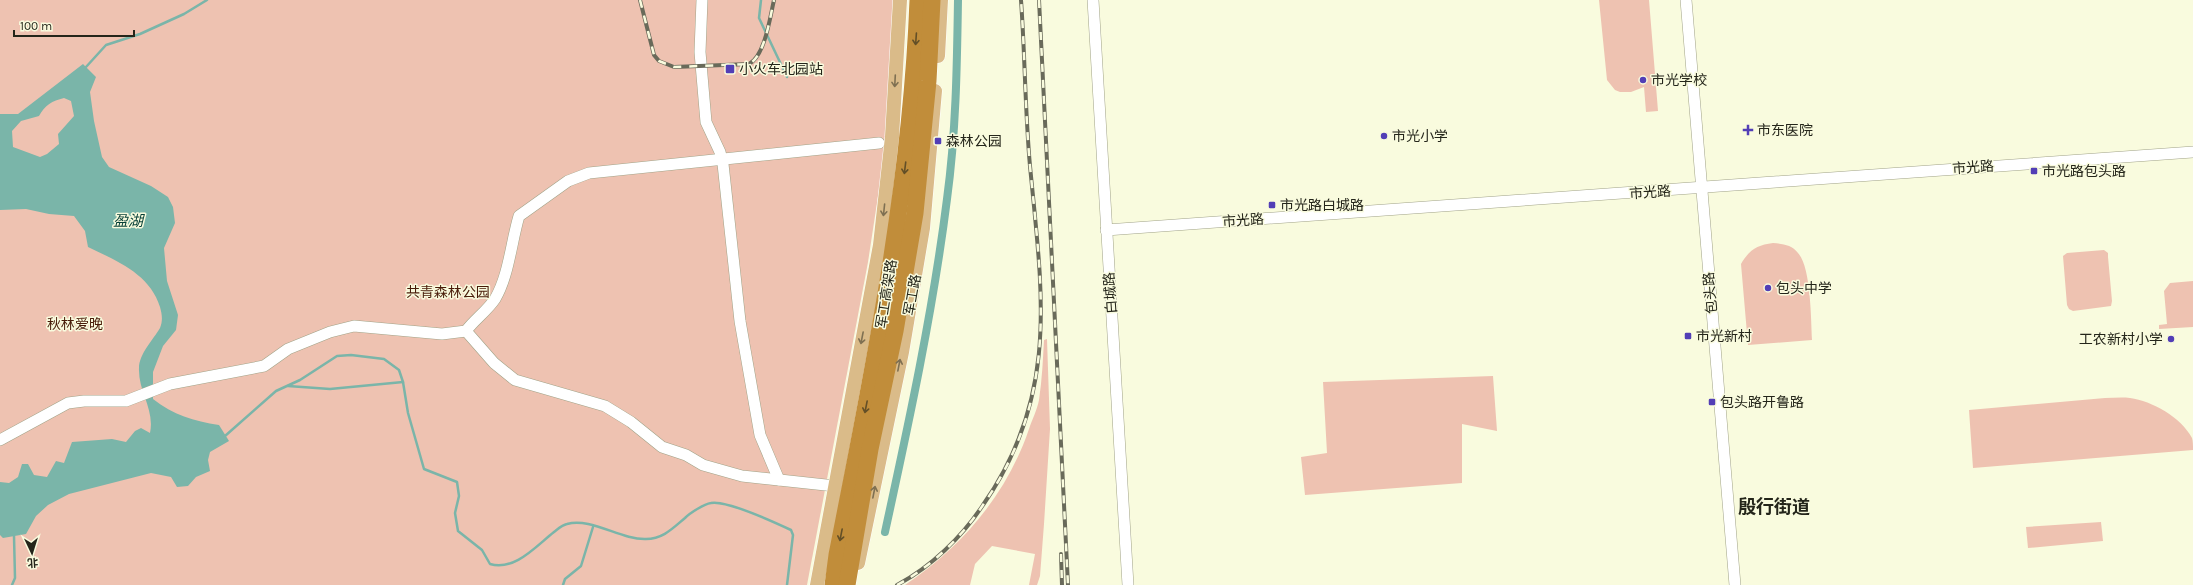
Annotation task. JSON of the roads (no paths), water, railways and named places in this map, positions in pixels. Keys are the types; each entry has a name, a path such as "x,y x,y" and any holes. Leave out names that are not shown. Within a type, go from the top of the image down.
{"highway":[{"name":"军工高架路","path":"848,585 870,449 895,330 915,213 930,45 932,0"},
{"path":"930,45 940,0"},
{"name":"军工高架路","path":"833,581 878,347 899,213 911,114 918,4"}],"main road":[{"path":"817,585 880,245 892,137 900,0"},
{"name":"军工路","path":"854,585 902,352 923,228 932,138 940,0"}],"street":[{"path":"702,0 700,52 706,122 722,159 740,321 760,435 779,480"},
{"name":"白城路","path":"1093,0 1128,585"},
{"name":"包头路","path":"1686,0 1735,585"},
{"path":"0,440 68,403 126,401 170,384 264,366 288,349 330,332 354,326 442,334 466,331 473,321 494,300 504,277 519,216 541,198 568,181 589,174 879,143"},
{"name":"市光路","path":"1106,230 1701,189 1930,170 2193,152"},
{"path":"466,331 494,363 516,380 605,406 631,422 662,447 686,455 703,465 742,476 835,486"}],"water":[{"name":"盈湖","path":"83,64 96,77 90,92 94,121 102,157 109,167 151,186 168,197 173,207 175,223 164,248 167,281 178,315 176,330 163,346 153,372 153,399 176,413 201,422 219,425 229,441 210,452 208,460 210,471 196,477 188,486 177,487 171,477 151,473 69,494 48,505 36,516 26,534 3,538 0,535 0,482 9,483 18,477 22,464 28,464 34,475 47,477 56,461 64,463 72,442 112,439 126,442 135,431 141,428 150,433 150,416 139,377 139,368 141,358 160,328 162,320 160,307 149,286 140,277 121,263 88,247 85,231 74,216 49,214 26,209 0,210 0,114 18,114","holes":["64,98 71,101 74,116 58,134 59,144 47,154 40,157 13,147 12,131 21,121 39,116 46,106 56,101"]}],"waterway":[{"path":"86,67 106,45 140,34 184,14 207,0"},
{"path":"761,0 759,18 787,77"},
{"path":"885,532 920,366 941,241 950,174 954,124 958,0"},
{"path":"225,436 276,391 300,380 337,356 351,355 384,359 399,370 403,382 408,413 424,469 457,482 459,496 455,513 458,531 482,550 490,564 508,564 516,561 532,551 563,525 576,523 586,524 626,536 652,539 663,535 701,507 711,503 718,503 739,508 791,530 793,535 787,585"},
{"path":"288,386 330,389 403,382"},
{"path":"563,585 565,579 581,566 593,527"},
{"path":"12,585 15,578 14,536"}],"railway":[{"path":"640,0 654,55 659,61 674,67 749,64 755,60 763,45 769,26 774,0"},
{"path":"897,585 910,578 934,560 956,540 975,517 1008,464 1025,423 1035,382 1040,341 1041,299 1039,256 1028,145 1021,0"},
{"path":"1039,0 1068,585"},
{"path":"1061,554 1062,585"}],"place":[{"name":"小火车北园站","path":"730,69"},
{"name":"市光学校","path":"1643,80"},
{"name":"市东医院","path":"1748,130"},
{"name":"市光小学","path":"1384,136"},
{"name":"森林公园","path":"938,141"},
{"name":"市光路包头路","path":"2034,171"},
{"name":"市光路白城路","path":"1272,205"},
{"name":"包头中学","path":"1768,288"},
{"name":"市光新村","path":"1688,336"},
{"name":"工农新村小学","path":"2171,339"},
{"name":"包头路开鲁路","path":"1712,402"}],"district":[{"name":"殷行街道","path":"1774,507"}],"park label":[{"name":"共青森林公园","path":"448,292"},
{"name":"秋林爱晚","path":"75,324"}]}
